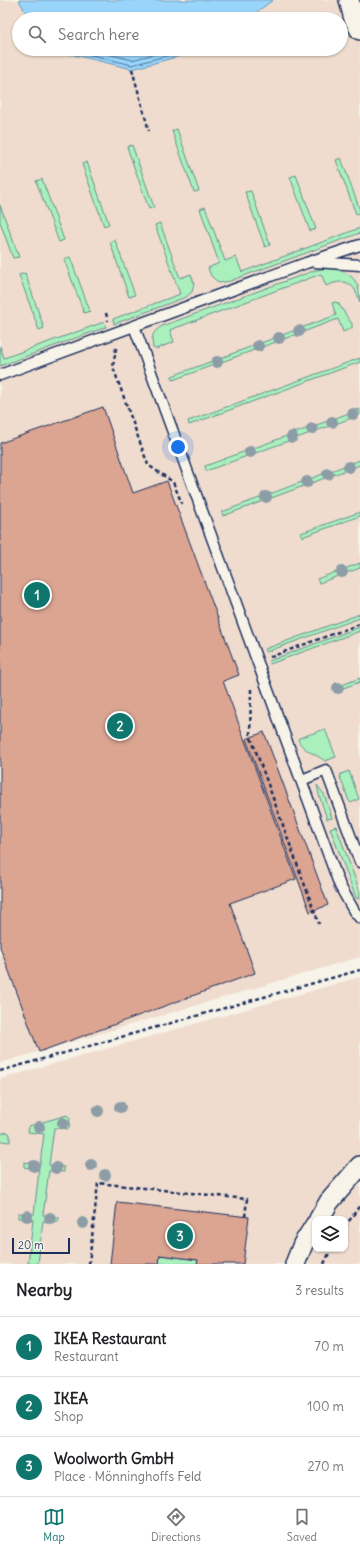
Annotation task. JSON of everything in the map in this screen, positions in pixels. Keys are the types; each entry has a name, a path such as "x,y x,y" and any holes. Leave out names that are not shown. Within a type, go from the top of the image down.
{"street":[{"path":"349,0 354,19 360,30"},
{"path":"321,1216 329,1202 360,1166"},
{"path":"295,1264 303,1244 312,1230"}],"lane":[{"path":"0,375 360,245"},
{"path":"311,262 360,265"},
{"path":"134,326 340,886 357,915"},
{"path":"302,780 326,770 360,861"}],"path":[{"path":"132,69 149,131"},
{"path":"106,313 108,321"},
{"path":"117,344 113,367 148,465 173,482 185,512"},
{"path":"258,661 360,624"},
{"path":"251,688 250,735 319,924"},
{"path":"0,1071 360,970"},
{"path":"89,1264 98,1183 247,1199 245,1217"},
{"path":"348,1222 360,1204"},
{"path":"324,1264 330,1252"}],"shaded area":[{"path":"0,0 360,0 360,957 0,1063"},
{"path":"360,977 360,1264 0,1264 0,1079"}],"green space":[{"path":"177,129 199,191 194,192 172,131"},
{"path":"132,145 154,207 149,209 127,147"},
{"path":"341,158 360,213 356,214 336,160"},
{"path":"87,162 109,224 104,226 82,164"},
{"path":"296,175 316,229 310,231 290,177"},
{"path":"42,179 64,240 59,242 36,181"},
{"path":"251,191 270,245 265,247 245,192"},
{"path":"0,205 19,257 13,258 0,222"},
{"path":"205,207 225,261 236,257 242,272 360,228 360,233 230,281 219,283 211,276 208,268 219,263 200,209"},
{"path":"160,223 180,278 191,274 194,283 192,292 186,297 114,324 113,319 180,294 155,225"},
{"path":"115,240 135,295 129,297 110,242"},
{"path":"70,257 90,311 84,313 64,259"},
{"path":"328,268 336,269 348,274 356,282 360,294 360,302 352,286 345,282 338,282 326,286 321,274 170,330 174,342 156,349 153,348 153,335 156,330 162,326 316,270"},
{"path":"25,273 44,328 39,330 19,275"},
{"path":"332,303 338,303 352,324 352,328 343,332 338,319 173,380 172,376 336,315"},
{"path":"104,322 106,327 0,366 0,346 4,358"},
{"path":"360,358 360,362 189,425 188,421"},
{"path":"360,409 360,415 206,471 205,466"},
{"path":"360,460 360,465 223,516 222,512"},
{"path":"360,512 360,516 302,537 301,533"},
{"path":"360,563 360,568 319,583 317,579"},
{"path":"360,614 360,618 266,652 265,649"},
{"path":"360,627 360,631 270,664 269,661"},
{"path":"360,678 360,682 335,691 334,688"},
{"path":"325,729 336,757 325,761 306,750 298,740 299,738"},
{"path":"349,771 359,799 351,803 340,777 341,774"},
{"path":"317,785 324,794 332,818 327,819"},
{"path":"336,826 360,892 360,899 356,898 330,828"},
{"path":"67,1115 70,1118 69,1129 54,1128 49,1165 64,1167 64,1172 49,1171 43,1215 59,1217 58,1222 43,1221 38,1264 28,1264 33,1220 18,1218 18,1213 34,1214 39,1170 24,1167 24,1162 40,1164 44,1134 28,1132 29,1126"},
{"path":"7,1132 10,1134 10,1142 0,1141 0,1134"},
{"path":"160,1255 198,1260 197,1264 159,1264"}],"water":[{"path":"19,0 273,0 257,12 25,12"},
{"path":"79,56 180,56 132,69"}],"building":[{"path":"103,407 133,493 167,481 239,675 223,681 296,879 230,903 255,973 39,1052 0,947 0,443"},
{"path":"264,732 328,905 310,912 246,739"},
{"path":"117,1202 249,1217 243,1264 197,1264 198,1260 160,1255 159,1264 110,1264"}],"place":[{"name":"IKEA Restaurant","path":"37,595"},
{"name":"IKEA","path":"120,726"},
{"name":"Woolworth GmbH","path":"180,1236"}]}
